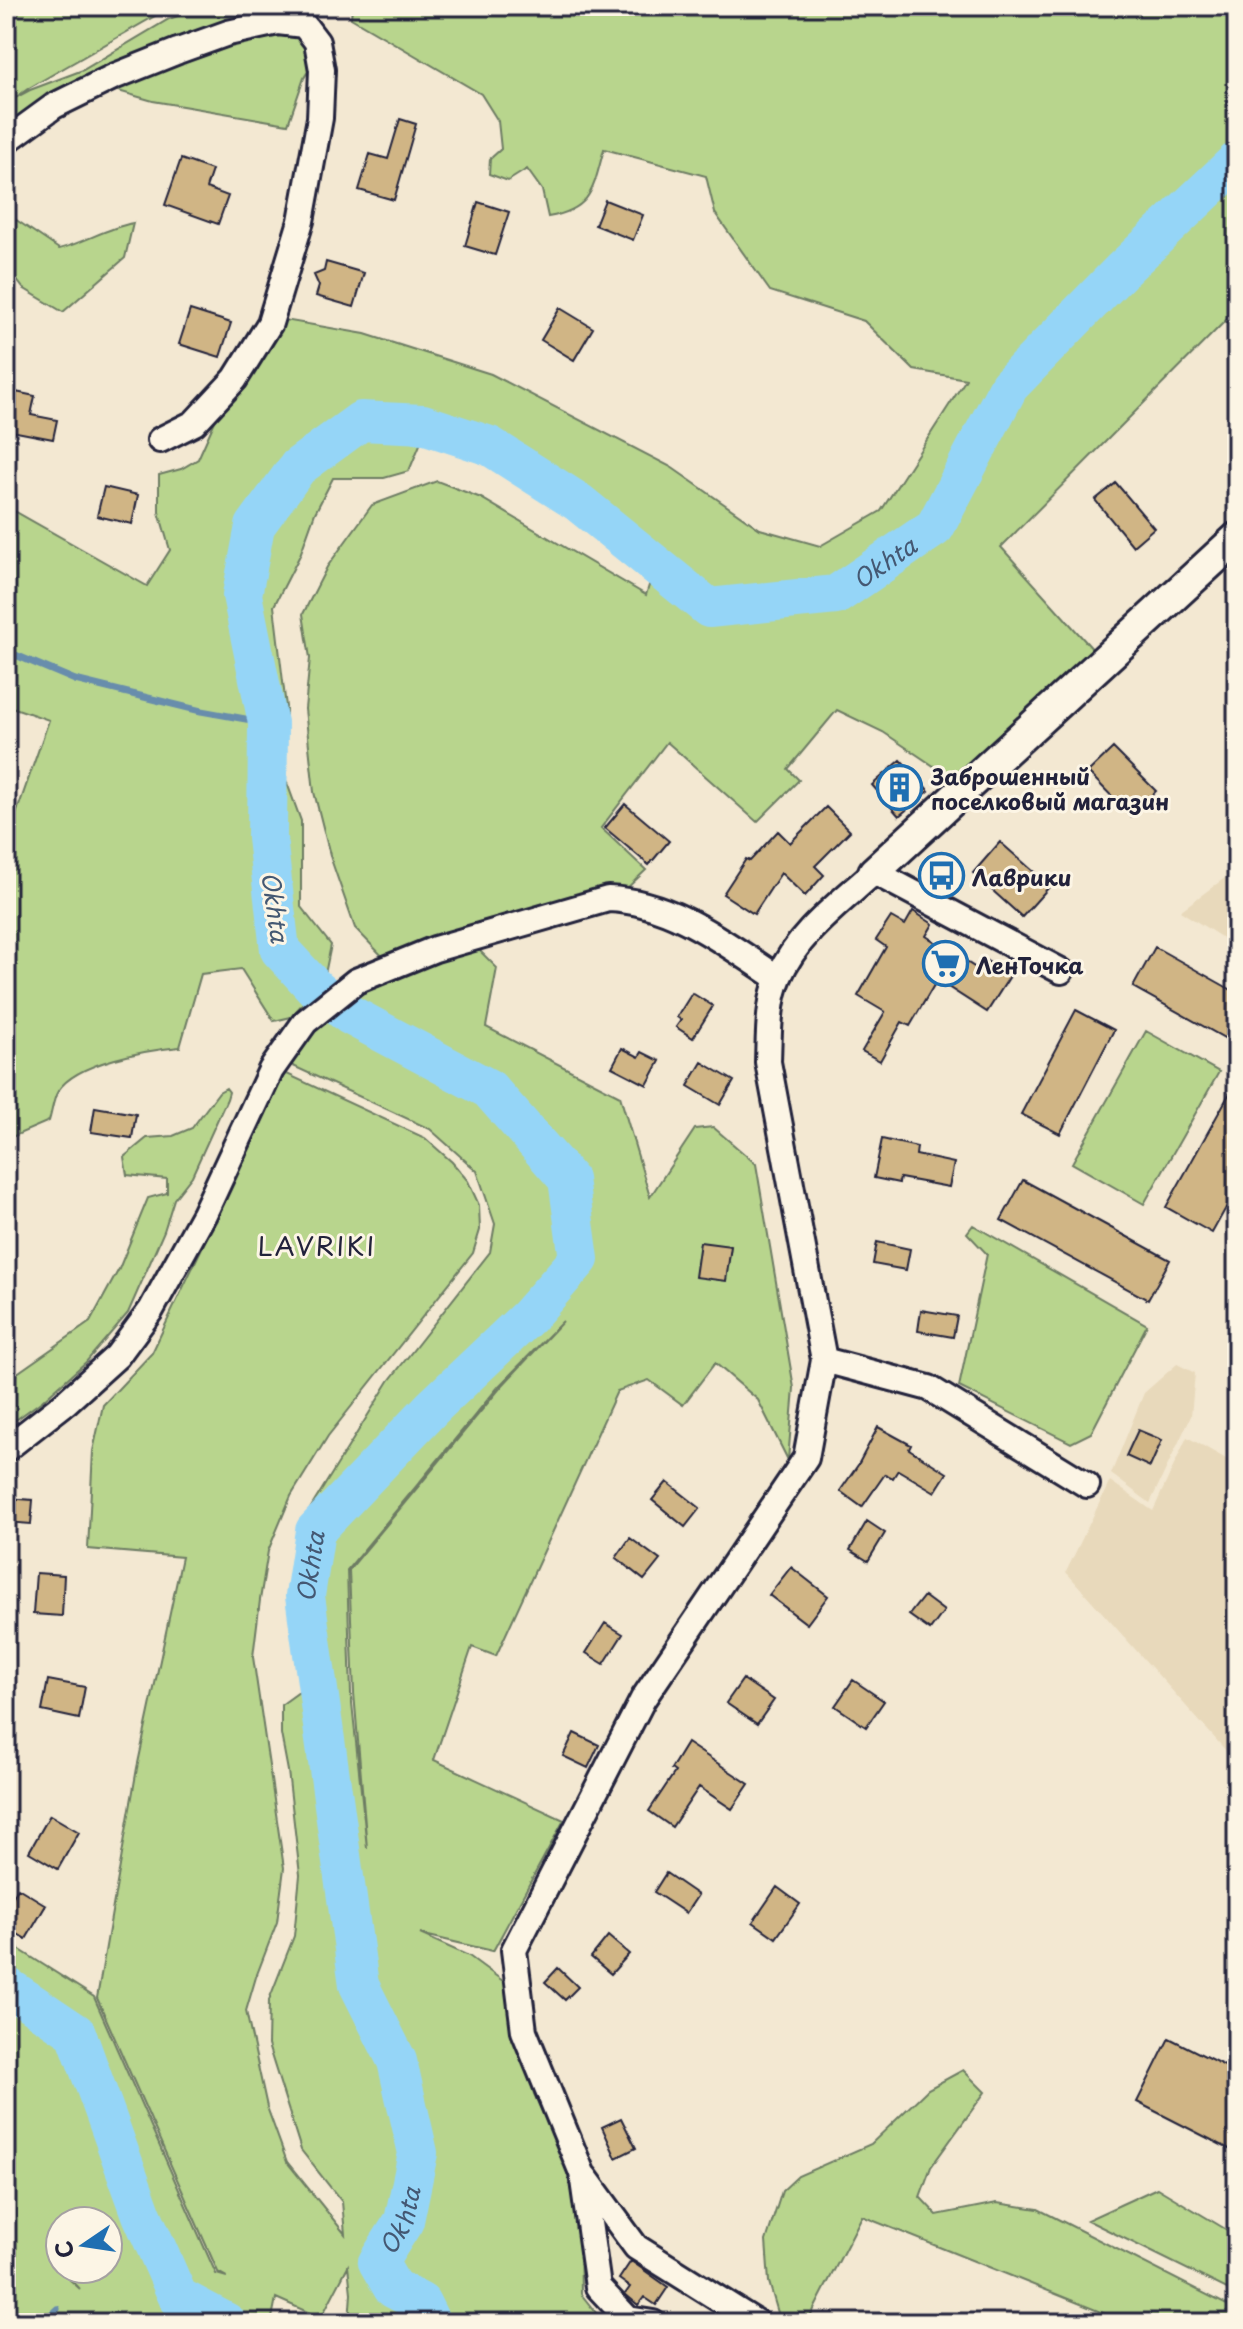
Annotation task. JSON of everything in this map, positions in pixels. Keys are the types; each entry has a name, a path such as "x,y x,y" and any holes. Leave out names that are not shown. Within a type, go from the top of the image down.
{"street":[{"path":"6,141 54,106 113,77 228,33 278,22 304,25 317,42 322,70 320,118 301,221 270,323 235,379 194,423 160,440"},
{"path":"757,2323 636,2247 582,2173 524,2031 514,1950 643,1699 806,1458 824,1360 768,1062 770,1020 778,978 796,947 874,872 1237,538"},
{"path":"874,872 1061,971"},
{"path":"6,1449 65,1403 117,1356 151,1310 204,1214 271,1070 305,1022 356,981 435,949 608,899 631,900 684,919 778,978"},
{"path":"824,1360 929,1388 1087,1485"},
{"path":"582,2173 598,2287 628,2319 653,2323"}],"shaded area":[{"path":"1237,869 1237,947 1180,911"},
{"path":"1177,1364 1195,1373 1191,1416 1150,1503 1111,1474 1144,1393"},
{"path":"1187,1437 1237,1465 1237,1763 1066,1572 1110,1481 1153,1511"}],"green space":[{"path":"6,6 182,6 162,12 15,98 83,70 169,19 206,6 319,6 278,22 317,52 317,56 304,78 288,124 153,101 101,86 6,143"},
{"path":"352,6 1237,6 1237,309 1001,547 1095,652 953,779 883,732 837,710 788,769 799,780 757,822 667,742 601,828 646,870 621,894 593,890 386,960 355,928 331,859 314,792 305,709 310,658 303,614 327,567 372,505 437,481 481,498 646,595 661,547 652,559 579,500 491,442 421,442 409,471 384,478 333,478 274,606 286,707 286,780 301,821 301,907 331,945 324,979 291,1017 274,1021 241,969 201,974 180,1047 114,1059 80,1072 58,1091 49,1121 12,1137 6,1135 6,843 49,720 6,705 6,509 147,586 170,550 159,512 159,475 181,469 198,459 262,316 365,334 491,374 671,467 760,529 820,546 881,511 966,379 914,370 864,321 770,291 715,213 706,176 604,149 589,195 574,208 548,217 542,190 527,169 508,181 489,174 490,159 501,149 498,121 481,94 351,18"},
{"path":"6,213 59,249 133,223 125,258 63,312 23,288 6,266"},
{"path":"477,948 497,968 486,1027 620,1096 650,1197 695,1129 713,1127 756,1164 794,1388 788,1460 758,1400 715,1363 683,1405 649,1380 617,1391 496,1656 472,1647 434,1760 564,1820 493,1951 420,1934 469,1956 507,1984 534,2094 565,2162 580,2236 581,2294 604,2323 349,2323 351,2293 348,2266 321,2318 276,2298 271,2323 6,2323 6,1941 94,1997 216,2274 227,2277 218,2272 97,1998 137,1768 182,1557 88,1549 93,1451 103,1405 152,1353 285,1073 425,1138 468,1181 479,1205 480,1230 473,1253 328,1436 291,1496 268,1551 260,1600 253,1657 284,1868 277,1922 246,2011 267,2107 287,2162 345,2234 342,2202 301,2150 268,2045 269,2000 294,1936 300,1875 281,1734 281,1705 303,1689 292,1582 300,1525 389,1381 490,1252 495,1224 477,1171 430,1129 291,1065 303,1037 359,988","holes":["563,1321 501,1387 349,1570 354,1693 367,1848 351,1694 347,1570 499,1386"]},
{"path":"1146,1031 1219,1072 1144,1204 1072,1163"},
{"path":"226,1088 229,1092 227,1099 192,1176 174,1199 164,1231 128,1313 86,1362 42,1401 6,1427 6,1381 90,1322 119,1269 148,1198 167,1193 167,1179 127,1175 124,1157 147,1138 173,1136 192,1128 219,1092"},
{"path":"973,1225 1147,1325 1091,1433 1071,1443 959,1387 987,1254 967,1233"},
{"path":"963,2070 985,2092 931,2167 920,2197 937,2215 997,2203 1038,2209 1237,2310 1237,2323 1128,2323 862,2216 807,2323 781,2323 769,2282 766,2241 782,2191 798,2176 871,2144 928,2089"},
{"path":"1157,2188 1237,2236 1237,2294 1087,2220"}],"building":[{"path":"400,119 416,124 394,200 359,190 370,154 388,159"},
{"path":"181,159 212,170 206,188 228,196 218,224 165,205"},
{"path":"605,200 643,215 633,240 595,225"},
{"path":"478,202 509,212 495,255 465,246"},
{"path":"326,262 364,273 354,307 316,296 319,286 314,275 324,271"},
{"path":"560,308 593,328 574,360 541,340"},
{"path":"190,310 231,323 220,357 179,344"},
{"path":"11,391 35,396 31,415 57,420 53,439 6,430 6,403"},
{"path":"1116,483 1154,528 1133,546 1095,500"},
{"path":"104,487 138,495 132,524 97,516"},
{"path":"1113,748 1156,791 1131,816 1088,772"},
{"name":"Заброшенный поселковый магазин","path":"901,760 929,791 899,816 872,785"},
{"path":"625,804 669,841 649,865 605,828"},
{"path":"826,807 850,831 815,866 824,875 805,896 781,873 754,914 723,894 746,859 750,861 778,831 790,843"},
{"path":"1000,842 1050,886 1022,917 973,873"},
{"path":"913,911 933,924 926,936 976,968 982,958 1010,976 987,1012 937,980 910,1026 902,1022 880,1061 862,1051 885,1012 858,996 886,947 876,940 891,917 905,925"},
{"path":"1155,947 1237,993 1237,1045 1133,987"},
{"path":"692,993 713,1006 693,1038 676,1027 681,1020 677,1017"},
{"path":"1076,1010 1114,1030 1060,1134 1021,1114"},
{"path":"622,1048 639,1057 642,1052 660,1061 647,1085 612,1067"},
{"path":"702,1062 734,1081 720,1105 688,1086"},
{"path":"1237,1080 1237,1188 1212,1233 1166,1207"},
{"path":"95,1107 136,1114 132,1138 91,1132"},
{"path":"882,1139 917,1147 916,1155 954,1163 949,1187 900,1178 899,1183 874,1178"},
{"path":"1023,1180 1170,1260 1148,1300 1001,1220"},
{"path":"700,1242 731,1246 726,1281 695,1277"},
{"path":"877,1242 910,1249 906,1270 873,1264"},
{"path":"921,1310 957,1316 953,1337 918,1331"},
{"path":"878,1427 911,1445 909,1449 947,1473 935,1492 898,1470 893,1478 885,1474 862,1507 840,1491"},
{"path":"1138,1430 1162,1440 1150,1467 1126,1456"},
{"path":"667,1482 700,1508 685,1527 652,1500"},
{"path":"6,1498 33,1500 31,1524 6,1522"},
{"path":"867,1521 885,1533 868,1561 850,1550"},
{"path":"630,1538 660,1560 644,1580 616,1558"},
{"path":"791,1567 828,1596 807,1624 769,1595"},
{"path":"36,1573 64,1575 62,1616 33,1614"},
{"path":"924,1596 944,1611 930,1630 909,1615"},
{"path":"605,1623 623,1634 604,1664 586,1653"},
{"path":"743,1679 774,1700 757,1724 726,1703"},
{"path":"48,1680 85,1687 79,1719 42,1711"},
{"path":"853,1680 884,1701 866,1727 835,1706"},
{"path":"574,1733 599,1745 588,1768 563,1756"},
{"path":"687,1743 749,1784 732,1809 699,1787 672,1827 649,1811 675,1772 671,1769"},
{"path":"50,1815 79,1832 58,1869 29,1852"},
{"path":"666,1873 698,1895 686,1913 654,1892"},
{"path":"777,1887 800,1904 776,1938 753,1922"},
{"path":"18,1888 46,1905 26,1939 6,1927 6,1908"},
{"path":"608,1936 629,1954 611,1974 591,1957"},
{"path":"558,1968 578,1987 565,2000 545,1982"},
{"path":"1169,2038 1237,2072 1237,2153 1137,2102"},
{"path":"621,2118 636,2148 616,2158 602,2127"},
{"path":"631,2261 668,2287 656,2305 644,2297 638,2305 625,2294 630,2287 619,2279"}],"waterway":[{"name":"Okhta","path":"431,2323 421,2303 393,2288 378,2262 404,2221 418,2153 397,2061 359,1985 305,1596 315,1531 432,1408 528,1317 579,1259 568,1179 489,1089 350,1015 317,990 280,950 267,838 268,723 242,595 255,526 298,467 361,421 423,424 490,446 578,502 709,608 836,595 935,527 1009,386 1122,270 1237,161"},
{"path":"6,651 75,680 201,711 268,723"},
{"name":"Okhta","path":"6,1986 76,2033 142,2215 178,2297 227,2323"},
{"path":"42,2323 57,2309"}],"place":[{"name":"Заброшенный поселковый магазин","path":"900,788"},
{"name":"Лаврики","path":"941,876"},
{"name":"ЛенТочка","path":"945,964"}],"district":[{"name":"LAVRIKI","path":"317,1245"}]}
